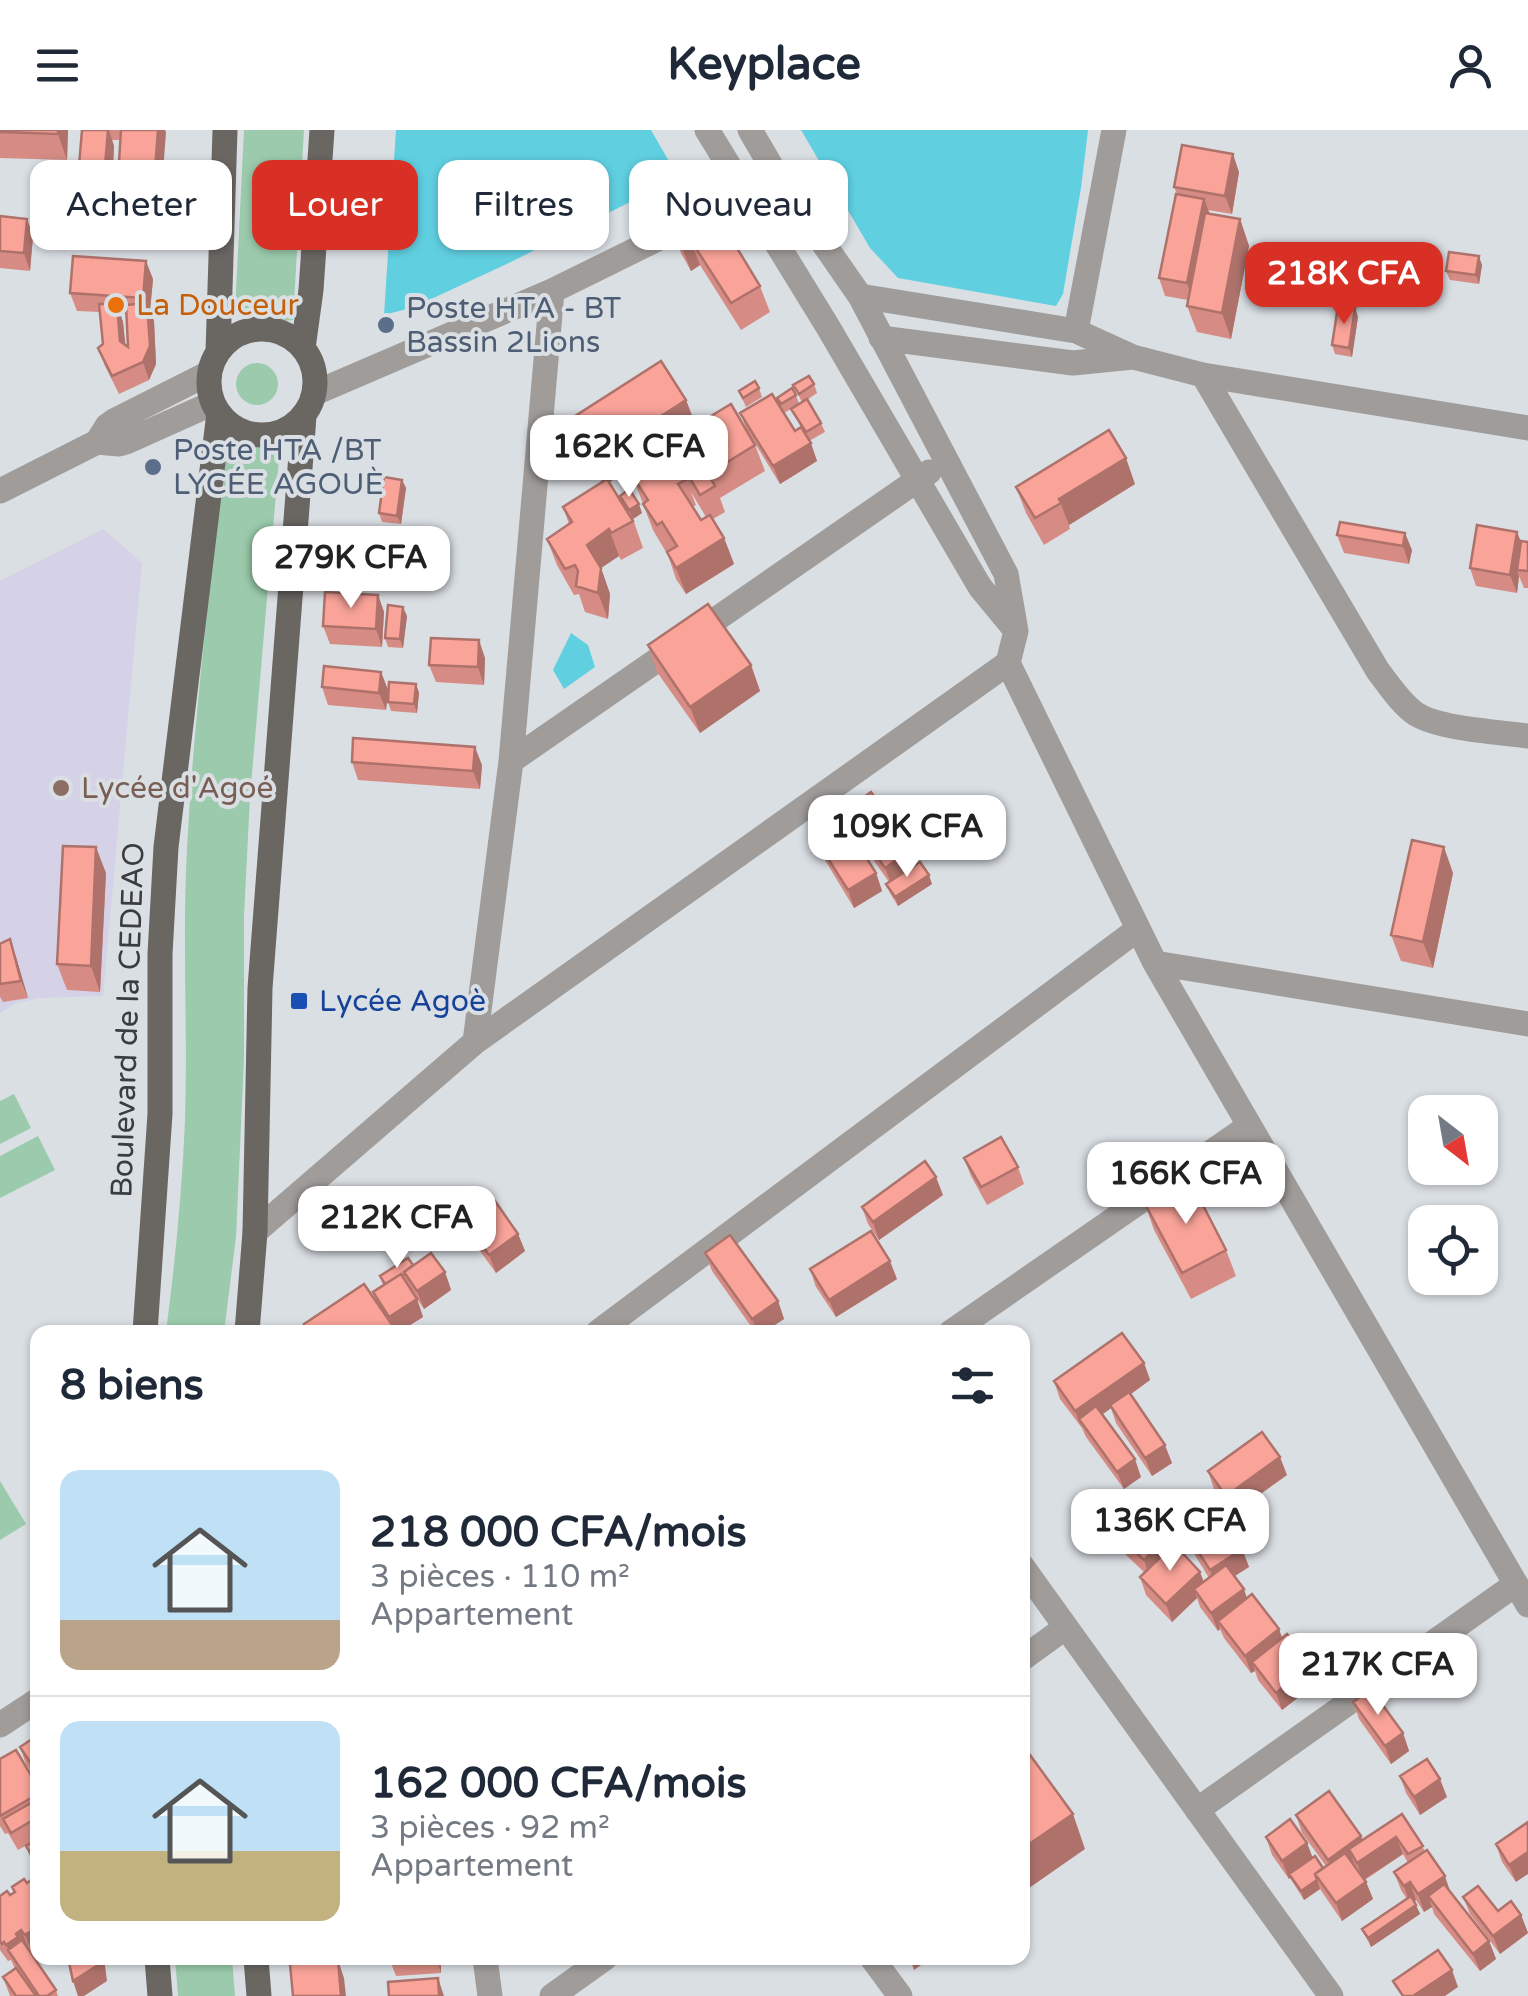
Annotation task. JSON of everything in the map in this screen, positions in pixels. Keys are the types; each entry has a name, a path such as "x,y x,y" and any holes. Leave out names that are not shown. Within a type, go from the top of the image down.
{"main road":[{"path":"225,130 214,363 209,388 216,408 237,429 260,436 284,431 309,404"},
{"path":"303,348 322,130"},
{"path":"214,363 236,336 259,329 283,333 303,348 314,369 260,988 256,1232 247,1325"},
{"name":"Boulevard de la CEDEAO","path":"145,1325 160,1114 160,954 166,847 216,408"},
{"path":"154,1992 156,1965"},
{"path":"257,1965 259,1996"}],"street":[{"path":"707,130 725,160"},
{"path":"750,130 768,160"},
{"path":"1076,331 1114,130"},
{"path":"309,404 637,250"},
{"path":"780,250 980,588 1016,631"},
{"path":"828,250 860,296 1006,574 1016,631 1008,663 1155,963 1522,1594 1197,1810"},
{"path":"475,1042 511,761 552,291"},
{"path":"860,296 1076,331 1133,356 1203,375 1528,428"},
{"path":"882,338 1073,363 1133,356"},
{"path":"0,491 97,442 114,421 214,363"},
{"path":"1203,375 1395,694 1417,714 1445,724 1528,736"},
{"path":"97,442 126,442 216,408"},
{"path":"511,761 946,461"},
{"path":"256,1232 475,1042 1008,663"},
{"path":"607,1325 1138,929"},
{"path":"1155,963 1528,1024"},
{"path":"961,1325 1249,1126"},
{"path":"1030,1577 1331,1996"},
{"path":"1030,1653 1066,1627"},
{"path":"0,1725 30,1705"},
{"path":"486,1965 490,1996"},
{"path":"552,1996 595,1965"},
{"path":"877,1965 900,1996"}],"shaded area":[{"name":"Lycée d'Agoé","path":"103,529 142,563 103,996 41,998 16,1003 0,1013 0,581"}],"green space":[{"path":"244,130 304,130 302,160 252,160 252,250 297,250 293,320 246,318 235,312"},
{"path":"257,363 272,369 278,384 272,399 257,405 242,399 236,384 242,369"},
{"path":"226,442 280,447 250,797 236,1237 225,1325 167,1325 185,1121 187,849 203,645"},
{"path":"14,1094 31,1128 0,1144 0,1101"},
{"path":"38,1136 55,1170 0,1198 0,1156"},
{"path":"0,1481 26,1524 0,1540"},
{"path":"176,1965 233,1965 235,1996 178,1996"}],"water":[{"path":"396,130 651,130 668,160 629,160 629,203 609,213 609,160 438,160 438,250 535,250 414,307 384,315 388,250 418,250 418,160 394,160"},
{"path":"801,130 1088,130 1063,294 1056,306 898,278 870,248 848,210 848,160 819,160"},
{"path":"571,633 588,645 595,667 564,689 553,670"}],"building":[{"path":"58,130 58,134 0,132"},
{"path":"82,130 108,130 106,160 80,160"},
{"path":"121,130 158,130 156,160 119,160"},
{"path":"1182,145 1233,154 1225,196 1174,187"},
{"path":"1176,194 1204,199 1187,283 1159,278"},
{"path":"1205,213 1240,219 1222,313 1187,306"},
{"path":"0,216 27,219 24,253 0,251"},
{"path":"697,250 738,250 760,286 731,303"},
{"path":"1449,252 1479,256 1476,275 1446,271"},
{"path":"73,256 146,261 143,298 70,293"},
{"path":"147,303 150,346 143,362 112,376 98,348 103,344 99,304 117,304 120,341 128,347 126,305"},
{"path":"1338,306 1355,308 1349,348 1332,345"},
{"path":"661,361 686,400 594,459 569,420"},
{"path":"809,376 814,384 799,394 793,385"},
{"path":"755,381 759,388 743,398 739,391"},
{"path":"792,388 796,395 781,404 777,398"},
{"path":"772,394 795,431 801,427 811,443 773,466 740,413"},
{"path":"807,399 821,423 806,432 791,409"},
{"path":"731,404 755,445 708,474 715,486 700,495 668,442"},
{"path":"1109,430 1126,458 1035,518 1016,487"},
{"path":"659,458 670,475 680,468 687,479 678,484 701,520 710,515 724,538 676,568 667,552 677,546 662,522 657,525 643,504 648,500 632,475"},
{"path":"384,477 402,480 397,516 379,513"},
{"path":"607,479 633,521 611,533 609,529 587,545 601,568 598,593 576,586 575,565 565,569 547,539 572,522 563,507"},
{"path":"629,489 639,504 629,510 620,496"},
{"path":"1340,522 1405,533 1403,546 1337,535"},
{"path":"1477,525 1517,532 1510,575 1470,568"},
{"path":"1521,541 1528,542 1528,571 1517,570"},
{"path":"325,592 378,595 376,629 323,626"},
{"path":"708,604 751,665 690,707 648,645"},
{"path":"388,605 403,607 400,639 385,638"},
{"path":"431,638 479,640 478,667 429,665"},
{"path":"324,666 381,672 379,693 322,687"},
{"path":"389,682 416,684 414,704 388,702"},
{"path":"353,738 475,747 473,771 352,762"},
{"path":"871,792 912,849 885,868 845,811"},
{"path":"841,817 876,873 848,890 813,835"},
{"path":"1412,840 1444,847 1423,942 1391,935"},
{"path":"63,846 96,847 91,966 57,964"},
{"path":"920,862 929,875 895,897 886,884"},
{"path":"10,939 21,981 0,984 0,944"},
{"path":"1001,1137 1018,1167 981,1187 964,1158"},
{"path":"925,1161 936,1177 873,1222 862,1207"},
{"path":"1190,1180 1226,1250 1182,1273 1145,1204"},
{"path":"495,1201 518,1234 489,1255 465,1222"},
{"path":"871,1231 890,1261 829,1300 810,1269"},
{"path":"730,1235 778,1301 752,1319 705,1253"},
{"path":"431,1253 445,1272 417,1291 404,1272"},
{"path":"408,1258 413,1265 385,1284 380,1276"},
{"path":"401,1274 417,1299 389,1317 373,1292"},
{"path":"364,1284 392,1325 305,1325"},
{"path":"1122,1333 1144,1363 1075,1411 1054,1381"},
{"path":"1129,1392 1165,1445 1145,1458 1110,1405"},
{"path":"1096,1406 1135,1459 1117,1472 1079,1419"},
{"path":"1262,1432 1280,1457 1226,1496 1208,1471"},
{"path":"1128,1500 1138,1514 1102,1539 1092,1525"},
{"path":"1216,1508 1242,1549 1210,1570 1184,1530"},
{"path":"1137,1515 1163,1540 1144,1560 1118,1535"},
{"path":"1174,1544 1200,1572 1166,1604 1140,1577"},
{"path":"1226,1565 1244,1589 1211,1613 1194,1589"},
{"path":"1252,1594 1279,1629 1245,1656 1218,1621"},
{"path":"1287,1634 1311,1664 1276,1693 1252,1662"},
{"path":"1371,1689 1403,1733 1385,1746 1353,1702"},
{"path":"30,1740 30,1762 20,1747"},
{"path":"16,1750 30,1774 30,1799 0,1816 0,1759"},
{"path":"1030,1755 1073,1814 1030,1844"},
{"path":"1427,1759 1440,1779 1414,1797 1400,1776"},
{"path":"1329,1791 1361,1836 1328,1860 1296,1815"},
{"path":"30,1804 30,1822 11,1833 3,1819"},
{"path":"1402,1814 1423,1846 1408,1854 1396,1837 1357,1863 1349,1849"},
{"path":"1290,1819 1307,1843 1282,1861 1266,1837"},
{"path":"1528,1822 1528,1852 1509,1865 1496,1844"},
{"path":"1427,1850 1445,1876 1418,1894 1410,1882 1404,1886 1394,1872"},
{"path":"1345,1853 1366,1882 1336,1903 1315,1874"},
{"path":"1315,1856 1323,1868 1315,1874 1317,1880 1301,1891 1289,1874"},
{"path":"24,1879 30,1881 30,1932 25,1935 21,1930 16,1934 18,1937 2,1944 0,1896 7,1891 10,1895 15,1892 12,1887"},
{"path":"1444,1884 1489,1941 1473,1954 1428,1896"},
{"path":"1478,1886 1498,1911 1511,1901 1521,1915 1493,1936 1463,1897"},
{"path":"1411,1896 1416,1905 1368,1938 1362,1929"},
{"path":"22,1940 30,1952 30,1965 39,1965 56,1990 39,1996 8,1950"},
{"path":"1438,1950 1452,1970 1413,1996 1403,1996 1393,1981"},
{"path":"70,1965 98,1965 73,1981"},
{"path":"290,1965 338,1965 341,1996 293,1996"},
{"path":"16,1968 36,1996 16,1996 3,1977"},
{"path":"438,1978 439,1996 389,1996 388,1982"}],"place":[{"name":"La Douceur","path":"116,305"},
{"name":"Poste HTA - BT Bassin 2Lions","path":"386,325"},
{"name":"Poste HTA /BT LYCÉE AGOUÈ","path":"153,467"},
{"name":"Lycée d'Agoé","path":"61,788"},
{"name":"Lycée Agoè","path":"299,1001"}]}
